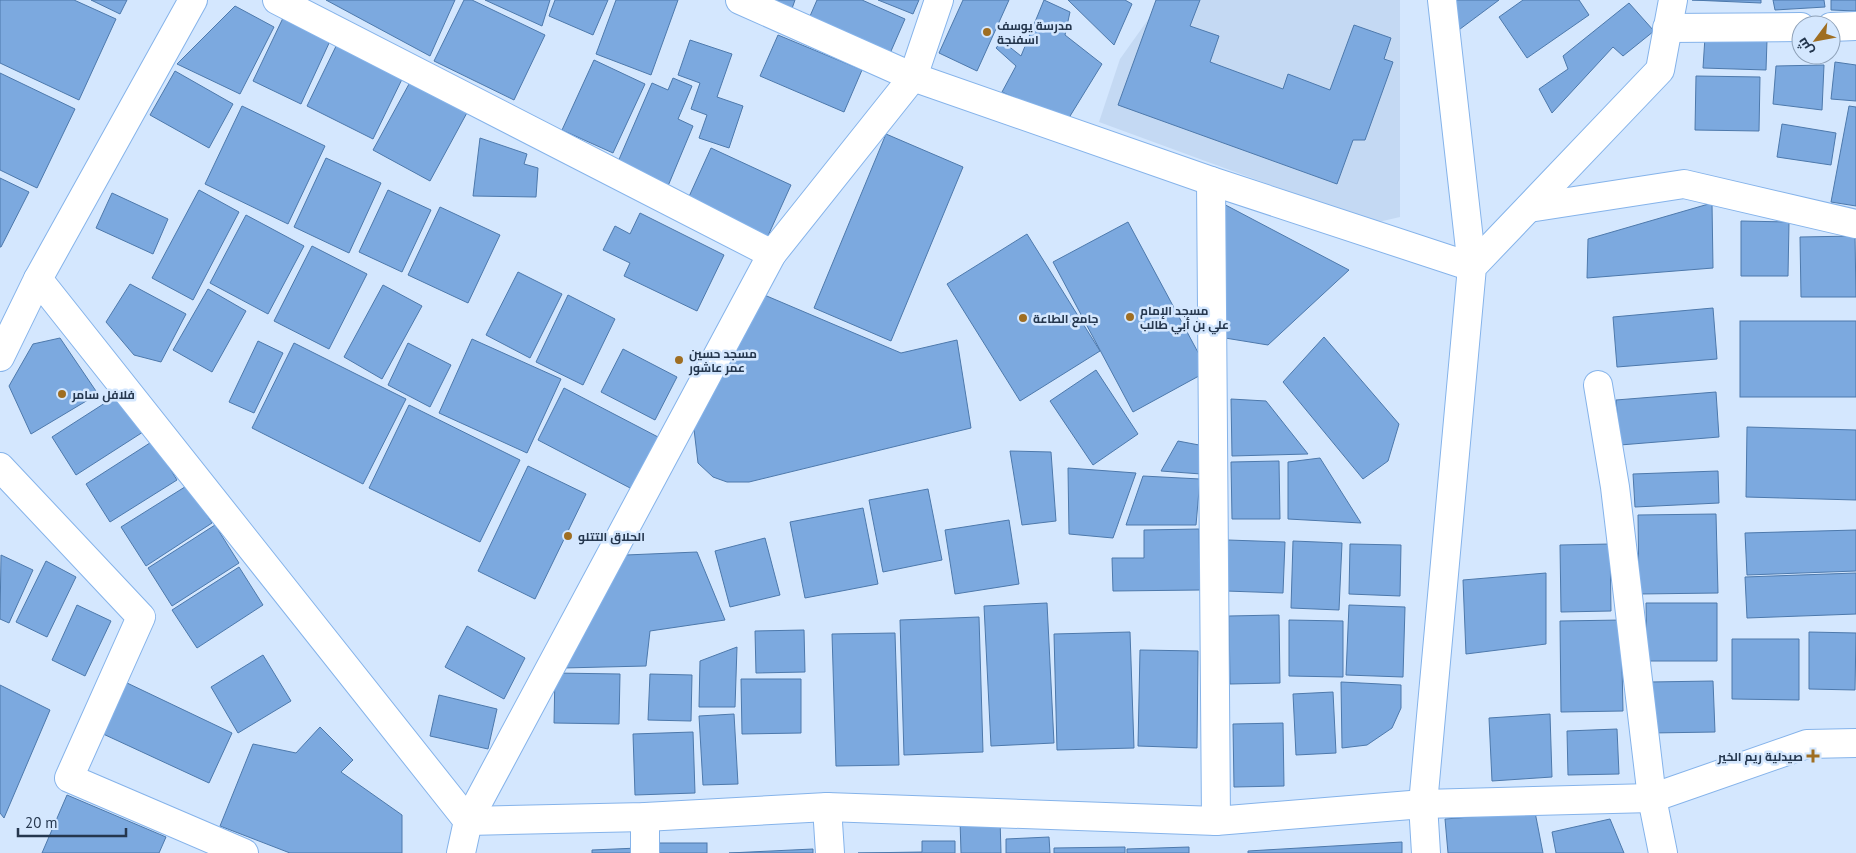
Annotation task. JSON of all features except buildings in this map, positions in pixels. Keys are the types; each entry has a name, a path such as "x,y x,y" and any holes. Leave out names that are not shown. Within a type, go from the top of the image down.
{"street":[{"path":"0,357 38,279 193,0"},
{"path":"276,0 772,254"},
{"path":"740,0 913,77 1211,181 1472,267"},
{"path":"461,853 468,821 772,254 913,77 939,0"},
{"path":"1426,853 1424,804 1472,267 1442,0"},
{"path":"1472,267 1660,70 1673,0"},
{"path":"1841,27 1856,26"},
{"path":"1667,28 1791,27"},
{"path":"1211,181 1216,820"},
{"path":"1529,208 1684,184 1856,224"},
{"path":"38,279 468,821"},
{"path":"1598,385 1615,487 1652,798 1663,853"},
{"path":"0,467 141,617 69,778 244,853"},
{"path":"468,821 645,817 827,806 1216,820 1424,804 1652,798 1807,744 1856,743"},
{"path":"827,806 830,853"},
{"path":"645,817 645,853"}],"shaded area":[{"path":"1162,0 1400,0 1400,217 1374,223 1099,122 1120,59"}],"place":[{"name":"مدرسة يوسف اسفنجة","path":"987,32"},
{"name":"مسجد الإمام علي بن أبي طالب","path":"1130,317"},
{"name":"جامع الطاعة","path":"1023,318"},
{"name":"مسجد حسين عمر عاشور","path":"679,360"},
{"name":"فلافل سامر","path":"62,394"},
{"name":"الحلاق التتلو","path":"568,536"},
{"name":"صيدلية ريم الخير","path":"1813,756"}]}
